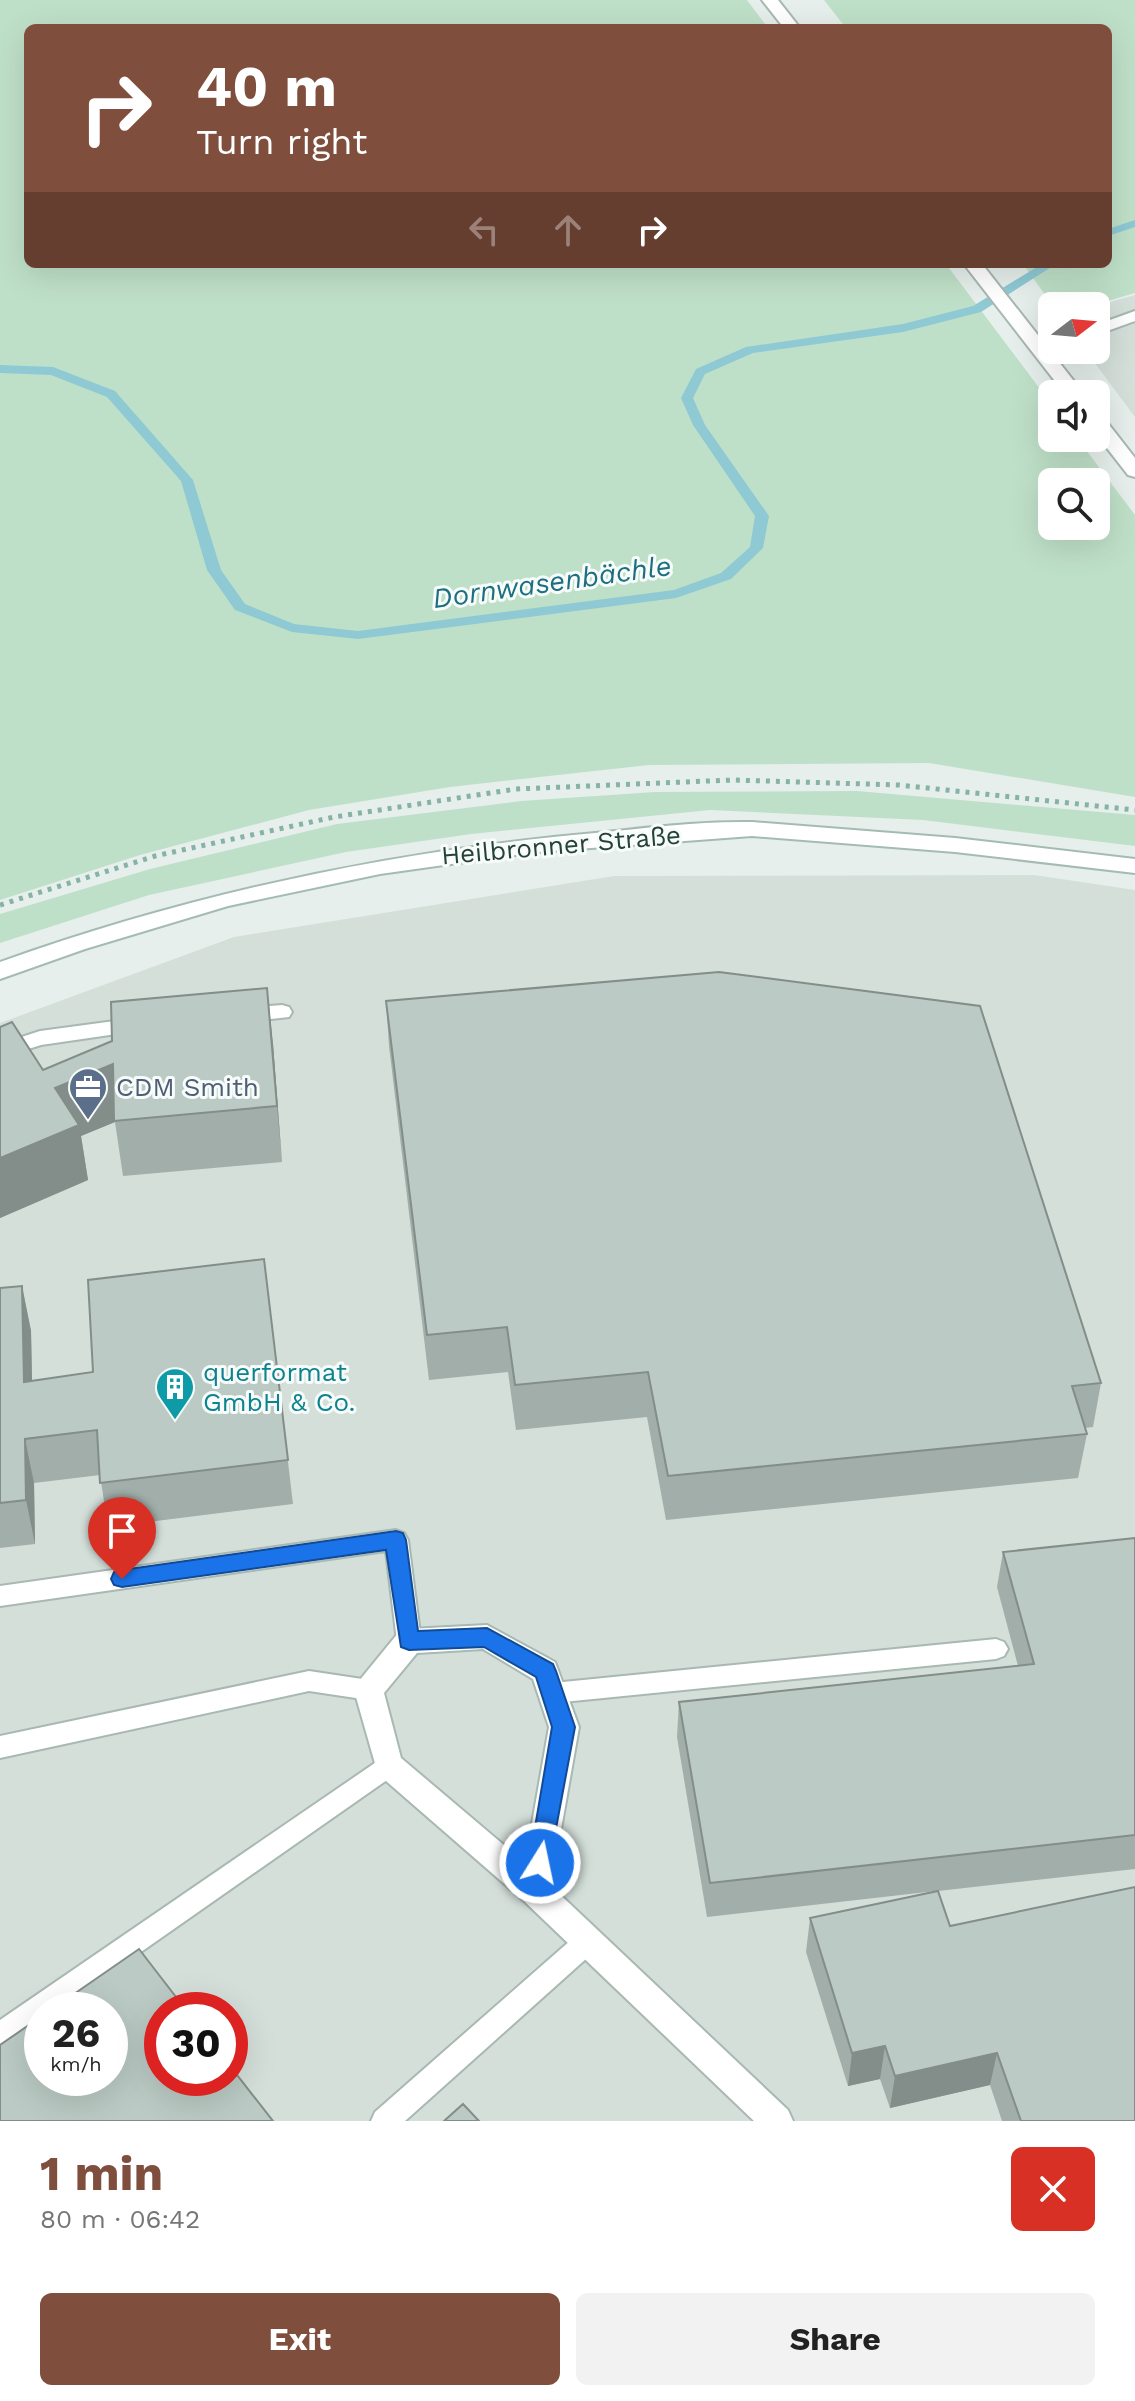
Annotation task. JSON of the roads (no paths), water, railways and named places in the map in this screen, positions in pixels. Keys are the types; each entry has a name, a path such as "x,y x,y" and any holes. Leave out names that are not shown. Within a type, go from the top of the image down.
{"street":[{"path":"770,0 789,24"},
{"path":"976,268 1038,340"},
{"path":"1110,439 1135,471"},
{"name":"Heilbronner Straße","path":"0,971 141,921 284,884 415,859 568,842 740,829 974,845 1135,866"},
{"path":"535,1891 564,1727 545,1671 487,1637 409,1641 369,1690 388,1765 535,1891 777,2121"}],"lane":[{"path":"1110,325 1135,316"},
{"path":"219,1017 282,1012"},
{"path":"0,1051 40,1038 155,1023"},
{"path":"0,1596 396,1540 409,1641"},
{"path":"553,1693 996,1649"},
{"path":"0,1747 309,1681 369,1690"},
{"path":"0,2035 388,1765"},
{"path":"385,2121 588,1941"}],"waterway":[{"name":"Dornwasenbächle","path":"1112,232 1135,223"},
{"name":"Dornwasenbächle","path":"0,369 53,371 111,394 187,480 214,570 240,607 292,628 358,635 676,594 726,576 756,548 762,516 699,425 687,398 700,372 750,350 903,328 977,309 1044,268"}],"place":[{"name":"CDM Smith","path":"88,1121"},
{"name":"querformat GmbH & Co.","path":"175,1421"}]}
